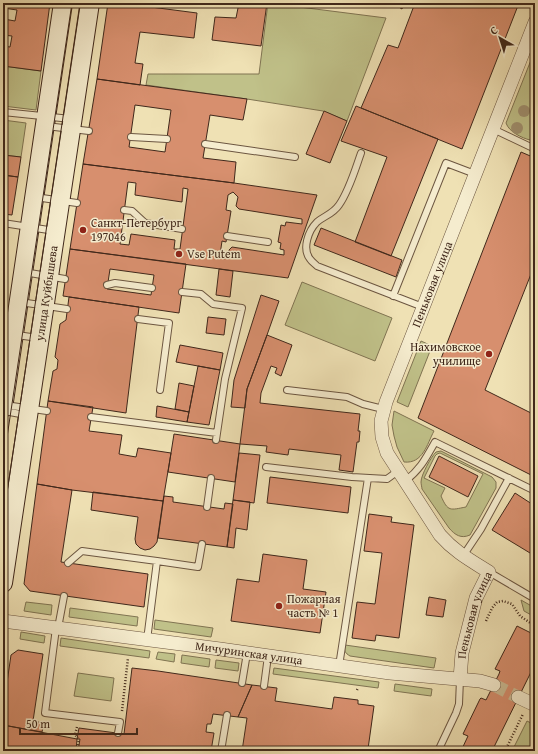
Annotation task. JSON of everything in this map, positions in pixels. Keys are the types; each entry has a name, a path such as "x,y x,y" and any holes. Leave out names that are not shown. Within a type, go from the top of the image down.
{"main road":[{"path":"3,410 8,334 18,302 23,272 63,3"},
{"name":"улица Куйбышева","path":"3,583 45,306 57,277 56,231 69,202 72,124 90,3"}],"street":[{"name":"Пеньковая улица","path":"460,679 462,653 476,598 489,572 463,556 450,546 440,535 387,453 382,437 381,421 388,395 535,22"},
{"name":"Мичуринская улица","path":"3,621 390,673 480,681 494,685"},
{"path":"518,697 535,705"}],"lane":[{"path":"3,112 45,121 72,124 89,131"},
{"path":"493,128 535,149"},
{"path":"131,137 167,139"},
{"path":"205,144 295,157"},
{"path":"361,153 344,197 338,206 328,216 317,222 311,231 307,242 307,251 310,259 317,266 423,307"},
{"path":"393,296 446,163 475,174"},
{"path":"34,197 69,202"},
{"path":"124,210 132,211 145,223 182,229"},
{"path":"3,223 56,231"},
{"path":"228,236 268,242"},
{"path":"23,272 57,277"},
{"path":"107,285 115,283 152,288"},
{"path":"182,292 201,294 213,304 242,308 225,379 216,440"},
{"path":"18,302 67,309"},
{"path":"138,319 170,323 160,390"},
{"path":"8,334 40,338"},
{"path":"287,390 347,397 363,404 384,409"},
{"path":"4,404 29,412"},
{"path":"3,410 29,412 47,411"},
{"path":"91,417 217,433"},
{"path":"266,467 352,478 387,479 414,475 435,442 535,491"},
{"path":"207,507 210,478"},
{"path":"339,666 368,478"},
{"path":"463,556 481,529 509,478"},
{"path":"68,563 82,551 198,567 202,544"},
{"path":"147,640 157,561"},
{"path":"489,572 535,599"},
{"path":"64,596 57,628 45,713 120,722 118,733"},
{"path":"242,683 247,653"},
{"path":"264,686 268,656"},
{"path":"266,674 271,682"},
{"path":"438,751 459,704 460,679"},
{"path":"221,751 227,716"}],"path":[{"path":"483,628 492,608 497,602 503,601 512,604 520,616 535,626"},
{"path":"120,722 128,658"},
{"path":"505,751 523,715"},
{"path":"77,751 79,739"}],"green space":[{"path":"268,3 386,18 347,121 323,111 146,85 148,74 259,74"},
{"path":"535,50 535,132 530,140 513,132 506,123"},
{"path":"3,66 41,71 36,110 3,106"},
{"path":"3,120 26,123 21,157 3,155"},
{"path":"302,282 392,318 375,361 285,325"},
{"path":"421,341 432,346 408,407 397,402"},
{"path":"394,411 434,431 424,452 416,460 404,462 397,447 392,425"},
{"path":"441,451 492,477 496,482 496,488 470,535 464,537 451,530 422,489 421,482 423,475 436,452","holes":["440,453 483,474 466,507 453,509 450,509 446,505 441,496 445,488 424,478 435,456"]},
{"path":"521,600 535,608 535,617 524,611"},
{"path":"26,602 52,605 51,615 24,611"},
{"path":"70,608 138,617 137,626 69,617"},
{"path":"155,620 213,628 211,637 154,629"},
{"path":"21,632 45,636 44,643 20,639"},
{"path":"61,638 150,651 149,658 60,646"},
{"path":"345,645 436,658 434,668 350,656 345,652"},
{"path":"158,652 175,654 174,662 156,659"},
{"path":"182,655 210,659 209,667 181,663"},
{"path":"216,660 239,663 238,671 215,668"},
{"path":"274,668 379,682 378,688 273,674"},
{"path":"78,673 114,678 111,701 74,696"},
{"path":"395,684 432,689 431,696 394,691"},
{"path":"527,721 535,725 535,751 512,751"}],"building":[{"path":"3,3 50,3 41,71 3,66 3,46 10,47 12,36 3,35 4,19 15,21 17,10 3,8"},
{"path":"108,3 143,3 143,6 197,13 194,38 140,32 135,63 143,64 140,85 97,79"},
{"path":"239,3 267,3 261,46 212,40 215,17 236,18"},
{"path":"392,3 404,3 402,9"},
{"path":"415,3 519,3 462,149 361,108 388,45 398,48"},
{"path":"97,79 247,99 243,120 210,115 203,158 236,162 234,183 83,164","holes":["135,105 171,110 165,152 129,147"]},
{"path":"356,106 438,139 391,256 355,242 387,157 341,141"},
{"path":"324,111 347,121 330,163 306,154"},
{"name":"Нахимовское училище","path":"521,152 535,158 535,264 485,390 535,415 535,477 418,418"},
{"path":"3,155 21,157 18,177 3,175"},
{"path":"83,164 317,195 288,278 70,249","holes":["128,182 136,183 135,195 182,202 183,188 188,189 180,249 174,249 175,240 131,234 129,245 120,244","233,192 238,197 236,206 239,209 302,219 302,224 286,222 285,226 281,225 278,242 281,243 280,249 284,250 284,255 232,247 229,250 228,256 224,259 220,255 222,241 226,242 231,211 226,210 228,195"]},
{"path":"3,175 18,177 12,215 3,214"},
{"path":"321,228 402,260 396,277 314,245"},
{"path":"70,249 186,264 179,313 63,296","holes":["110,269 154,275 151,295 107,289"]},
{"path":"219,269 233,271 230,297 216,295"},
{"path":"261,295 279,301 247,389 245,408 231,407 234,380"},
{"path":"69,297 139,307 126,413 48,401 53,371 57,369 58,360 55,357 60,324 66,320"},
{"path":"208,317 226,319 224,335 206,333"},
{"path":"267,335 292,345 281,376 275,373 277,368 271,366 261,393 260,403 360,414 358,431 360,431 359,442 357,442 353,472 339,470 341,455 289,449 288,455 266,452 267,446 240,444 247,389"},
{"path":"180,345 223,353 220,370 176,362"},
{"path":"198,366 220,370 209,425 187,422"},
{"path":"179,383 194,386 189,412 175,409"},
{"path":"48,401 93,407 89,431 122,435 119,454 136,457 138,448 171,453 163,501 72,490 37,484"},
{"path":"157,406 189,412 187,422 156,417"},
{"path":"174,434 240,444 235,482 168,472"},
{"path":"239,453 260,455 254,503 233,500"},
{"path":"439,456 478,476 468,497 429,477"},
{"path":"270,477 351,487 348,513 267,503"},
{"path":"37,484 72,490 61,562 148,574 144,607 30,591 24,584"},
{"path":"93,492 163,501 157,542 154,546 145,550 136,544 135,539 138,517 91,510"},
{"path":"515,493 535,506 535,556 492,530"},
{"path":"164,496 173,497 173,502 224,509 225,503 233,504 227,547 158,538"},
{"path":"233,500 250,502 247,530 236,528 234,548 227,547"},
{"path":"369,514 392,517 391,522 414,525 399,638 376,635 375,641 352,638 357,602 375,604 382,553 364,551"},
{"name":"Пожарная часть № 1","path":"263,554 307,560 303,589 326,592 320,633 231,621 237,579 259,582"},
{"path":"429,597 446,600 443,617 426,615"},
{"path":"517,626 535,635 535,664 492,751 461,751 468,736 463,734 480,699 486,700 499,674 500,671 495,669"},
{"path":"18,650 43,654 33,721 44,723 42,732 3,725 3,710 11,655"},
{"path":"132,668 252,685 238,717 213,714 211,724 207,724 206,732 214,733 211,751 78,751 80,739 77,739 79,728 124,734"},
{"path":"252,685 277,688 275,701 332,709 334,697 358,700 358,704 374,706 368,749 358,748 357,751 242,751 247,718 238,717"},
{"path":"3,725 77,739 76,751 3,751"}],"tunnel":[{"path":"494,685 518,697"}],"tram line":[{"path":"3,464 72,3"},
{"path":"3,520 80,3"}],"place":[{"name":"Санкт-Петербург 197046","path":"83,230"},
{"name":"Vse Putem","path":"179,254"},
{"name":"Нахимовское училище","path":"489,354"},
{"name":"Пожарная часть № 1","path":"279,606"}]}
